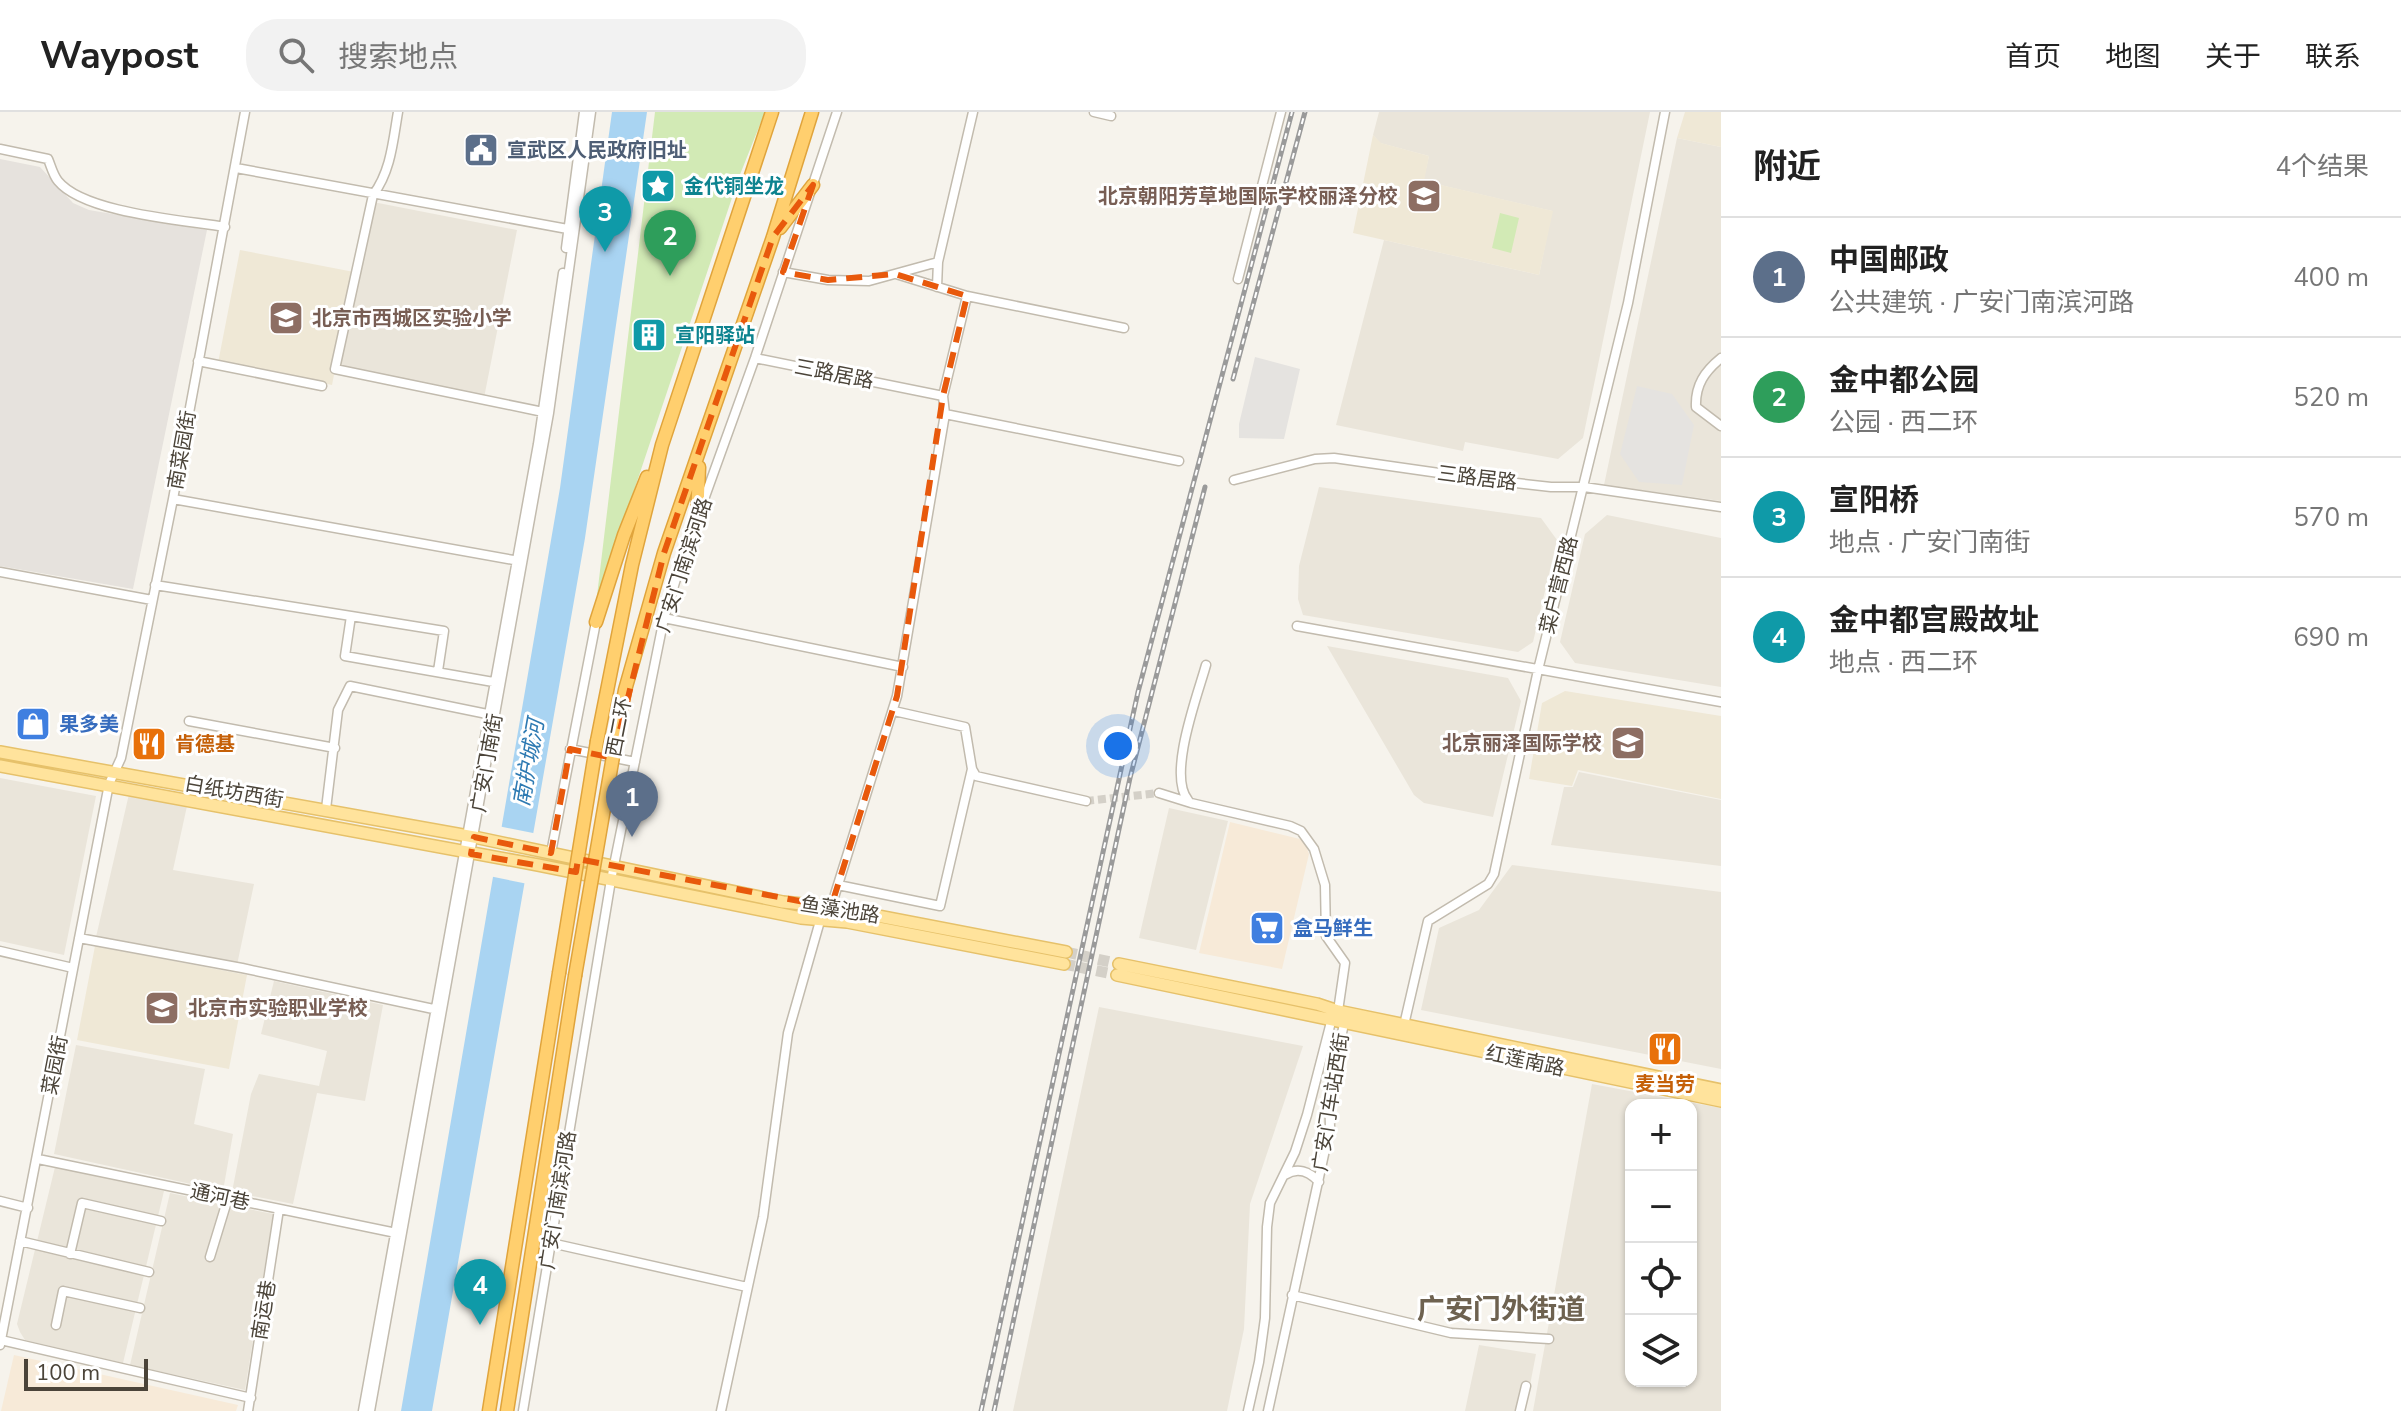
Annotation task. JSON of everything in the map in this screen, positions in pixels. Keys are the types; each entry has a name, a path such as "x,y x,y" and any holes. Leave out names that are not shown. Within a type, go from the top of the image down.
{"highway":[{"name":"西二环","path":"489,1411 597,741 632,565 662,445 772,112"},
{"name":"西二环","path":"507,1411 575,976 625,690 655,583 773,237 812,112"},
{"path":"773,237 813,185"},
{"path":"596,622 624,535 662,445"},
{"path":"697,523 700,455"}],"main road":[{"name":"白纸坊西街","path":"0,752 326,809 546,852"},
{"name":"白纸坊西街","path":"0,766 611,880"},
{"path":"546,852 614,866"},
{"name":"鱼藻池路","path":"611,880 820,921 847,922 1065,958 831,907 783,902 614,866"},
{"path":"1118,970 1317,1004 1334,1016"},
{"name":"红莲南路","path":"1334,1016 1404,1025 1721,1090"},
{"name":"红莲南路","path":"1334,1016 1344,1024 1721,1101"}],"street":[{"name":"南菜园街","path":"109,784 121,758 245,112"},
{"path":"398,112 389,164 382,183 373,195 335,369 546,413"},
{"name":"广安门南街","path":"370,1411 439,1010 476,838 498,682 546,413 584,112"},
{"name":"广安门南街","path":"571,230 591,112"},
{"name":"广安门南滨河路","path":"523,1411 611,880 664,618 837,112"},
{"path":"937,287 938,262 973,112"},
{"path":"1094,112 1111,116"},
{"path":"1238,279 1281,112"},
{"name":"菜户营西路","path":"1404,1025 1428,921 1488,884 1494,874 1538,670 1628,303 1665,112"},
{"path":"0,149 48,159 56,179 66,189 89,202 225,227"},
{"path":"236,168 571,230"},
{"path":"783,272 828,280 869,281 938,262"},
{"path":"895,274 967,296 1124,328"},
{"path":"831,907 894,711 945,414 943,396 967,296"},
{"name":"三路居路","path":"755,358 943,396"},
{"path":"1721,358 1701,379 1695,394 1696,407 1721,426"},
{"path":"198,361 322,386"},
{"path":"945,414 1179,461"},
{"name":"三路居路","path":"1234,480 1315,459 1334,458 1481,479 1584,487 1721,507"},
{"path":"173,499 519,561"},
{"path":"0,572 152,600"},
{"path":"155,585 444,631 438,671"},
{"path":"351,616 345,656 498,682"},
{"path":"664,618 903,667"},
{"path":"546,852 596,622"},
{"path":"1297,626 1721,702"},
{"path":"1191,803 1181,789 1182,760 1191,706 1206,665"},
{"path":"326,809 338,710 350,686 493,716"},
{"path":"894,711 965,727 976,776 1086,801"},
{"path":"189,721 335,748"},
{"path":"570,749 635,762"},
{"path":"838,885 940,906 972,769"},
{"name":"菜园街","path":"0,1342 4,1298 28,1208 109,784"},
{"name":"广安门车站西街","path":"1159,793 1301,831 1314,849 1326,891 1326,936 1345,963 1307,1115 1295,1152 1270,1203 1266,1304 1259,1362 1248,1411"},
{"path":"721,1411 763,1217 788,1033 820,921"},
{"path":"79,938 242,968 439,1010"},
{"path":"0,951 73,968"},
{"name":"广安门车站西街","path":"1268,1411 1330,1127 1329,1092 1344,1024"},
{"name":"通河巷","path":"38,1159 399,1234"},
{"path":"1282,1177 1293,1170 1302,1171 1319,1182"},
{"path":"210,1257 228,1198"},
{"path":"0,1201 28,1208"},
{"path":"70,1254 82,1203 161,1221"},
{"name":"南运巷","path":"248,1411 279,1209"},
{"name":"广安门南街","path":"363,1411 399,1234"},
{"path":"20,1241 149,1272"},
{"path":"551,1243 747,1287"},
{"path":"56,1325 63,1291 140,1308"},
{"path":"1292,1295 1451,1333 1549,1339"},
{"path":"0,1342 251,1398"},
{"path":"1259,1362 1270,1368 1277,1364"},
{"path":"1520,1411 1526,1386"}],"highlighted area":[{"path":"813,185 783,272 828,280 895,274 967,296 943,396 897,696 831,907 578,859 576,872 471,854 474,837 551,853 570,749 613,758 664,553 773,237"}],"shaded area":[{"path":"1379,112 1650,112 1583,438 1558,459 1465,442 1463,451 1336,425 1384,240 1539,275 1552,211 1423,181 1429,156 1380,143 1373,135"},
{"path":"1685,112 1721,112 1721,147 1677,138"},
{"name":"北京朝阳芳草地国际学校丽泽分校","path":"1373,135 1381,143 1429,156 1424,181 1553,211 1539,275 1353,233"},
{"path":"1677,138 1721,147 1721,501 1604,485"},
{"path":"0,159 40,167 73,203 89,210 207,230 133,589 0,566"},
{"path":"373,202 517,230 483,403 339,375"},
{"name":"北京市西城区实验小学","path":"240,250 354,272 332,385 218,363"},
{"path":"1255,357 1300,369 1284,439 1239,438 1239,424"},
{"path":"1637,386 1672,394 1694,425 1682,485 1639,482 1620,454"},
{"path":"1319,487 1541,518 1557,540 1533,642 1518,652 1303,615 1298,599 1299,566"},
{"path":"1607,515 1721,538 1721,687 1575,663 1560,642 1585,534"},
{"path":"1327,646 1508,678 1521,701 1493,817 1424,803 1414,795"},
{"name":"北京丽泽国际学校","path":"1565,691 1721,716 1721,799 1578,770 1572,786 1529,779 1542,703"},
{"path":"1579,772 1721,800 1721,866 1551,845 1564,787 1573,787"},
{"path":"0,778 96,796 64,955 0,941"},
{"path":"129,794 187,806 173,870 254,884 237,965 96,937"},
{"path":"1169,808 1228,821 1196,950 1139,938"},
{"path":"1230,822 1304,840 1309,854 1282,969 1199,953"},
{"path":"1512,865 1721,892 1721,1069 1421,1010 1439,928 1479,910"},
{"name":"北京市实验职业学校","path":"95,946 247,975 229,1069 77,1040"},
{"path":"274,981 383,1005 365,1101 317,1093 293,1204 232,1192 251,1094 259,1074 319,1086 327,1051 261,1034"},
{"path":"1099,1007 1303,1046 1250,1204 1244,1329 1227,1411 1013,1411"},
{"path":"76,1045 205,1069 194,1124 233,1134 223,1191 54,1154"},
{"path":"1592,1084 1673,1099 1625,1099 1625,1387 1697,1387 1697,1104 1721,1108 1721,1411 1533,1411"},
{"path":"55,1167 164,1191 123,1363 25,1340 17,1324"},
{"path":"170,1193 273,1214 245,1390 130,1365"},
{"path":"1479,1345 1536,1354 1525,1411 1465,1411"},
{"path":"14,1355 238,1405 236,1411 1,1411"}],"green space":[{"path":"655,112 765,112 739,177 596,604"},
{"path":"1500,213 1519,218 1511,253 1492,248"}],"water":[{"name":"南护城河","path":"612,112 647,112 585,538 432,1411 401,1411 560,488"}],"pier":[{"path":"498,826 538,834 528,884 489,876"}],"tunnel":[{"path":"1086,801 1159,793"},
{"path":"1066,952 1119,964"},
{"path":"1064,964 1117,975"}],"railway":[{"path":"981,1411 1138,692 1292,112"},
{"path":"1233,379 1305,112"},
{"path":"994,1411 1130,778 1205,487"}],"place":[{"name":"宣武区人民政府旧址","path":"481,150"},
{"name":"金代铜坐龙","path":"658,186"},
{"name":"北京朝阳芳草地国际学校丽泽分校","path":"1424,196"},
{"name":"宣阳桥","path":"605,252"},
{"name":"金中都公园","path":"670,276"},
{"name":"北京市西城区实验小学","path":"286,318"},
{"name":"宣阳驿站","path":"649,335"},
{"name":"果多美","path":"33,724"},
{"name":"北京丽泽国际学校","path":"1628,743"},
{"name":"肯德基","path":"149,744"},
{"name":"中国邮政","path":"632,837"},
{"name":"盒马鲜生","path":"1267,928"},
{"name":"北京市实验职业学校","path":"162,1008"},
{"name":"麦当劳","path":"1665,1049"},
{"name":"金中都宫殿故址","path":"480,1325"}],"district":[{"name":"广安门外街道","path":"1501,1310"}]}
